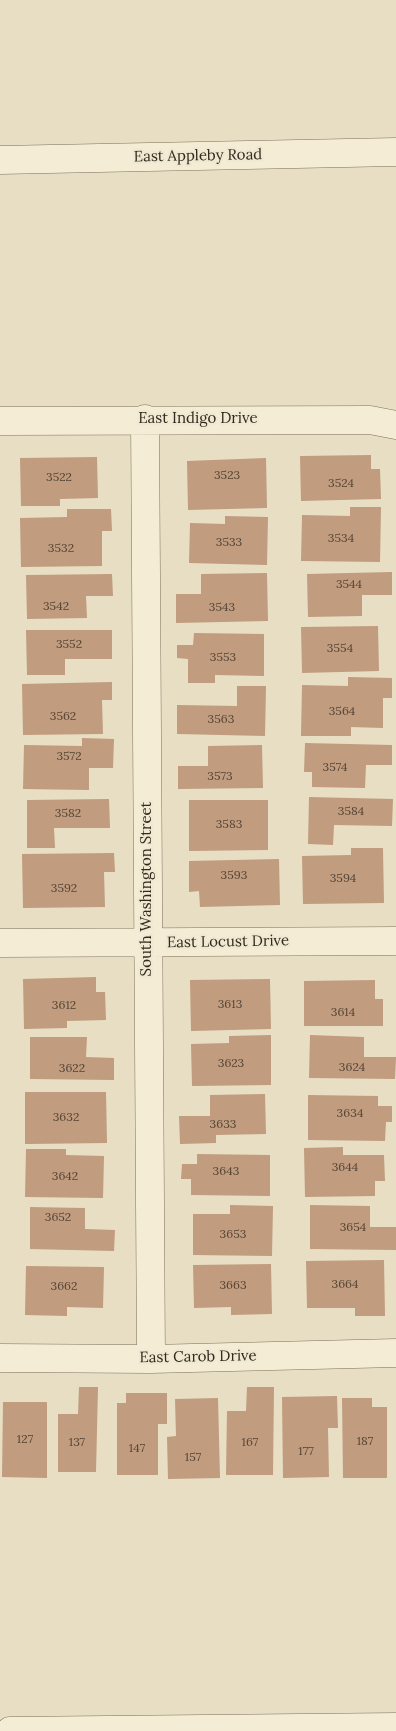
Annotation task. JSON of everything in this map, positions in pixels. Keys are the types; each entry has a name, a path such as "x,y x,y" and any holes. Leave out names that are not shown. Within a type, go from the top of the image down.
{"street":[{"name":"East Appleby Road","path":"0,160 396,152"},
{"name":"East Indigo Drive","path":"0,421 144,419 370,420 396,425"},
{"name":"South Washington Street","path":"144,419 151,1359"},
{"name":"East Locust Drive","path":"0,943 147,944 396,941"},
{"name":"East Carob Drive","path":"0,1358 151,1359 396,1353"},
{"path":"10,1731 396,1727"}],"building":[{"path":"371,455 371,469 380,469 381,499 301,501 300,456"},
{"path":"97,457 98,498 60,499 60,506 21,506 20,458"},
{"path":"266,458 267,508 188,510 187,461"},
{"path":"350,507 381,507 380,562 301,561 302,515 350,516"},
{"path":"67,509 111,509 112,531 102,531 102,566 21,567 20,518 67,517"},
{"path":"225,516 268,517 267,565 189,563 190,523 225,524"},
{"path":"392,572 392,595 362,595 362,616 308,617 307,574"},
{"path":"267,573 268,621 176,623 176,594 201,594 201,574"},
{"path":"112,574 113,596 86,596 87,618 27,619 26,575"},
{"path":"378,626 379,671 302,673 301,627"},
{"path":"26,630 112,630 112,659 65,659 65,675 27,675"},
{"path":"194,633 264,634 264,676 215,675 215,683 188,683 188,659 177,658 177,645 193,645"},
{"path":"348,677 392,678 392,698 383,698 383,728 351,727 351,736 301,736 302,685 348,686"},
{"path":"112,682 112,700 102,700 103,734 23,735 22,684"},
{"path":"237,686 266,686 265,736 177,734 177,705 237,706"},
{"path":"82,738 114,739 113,768 89,768 89,790 23,789 24,745 82,746"},
{"path":"305,743 392,745 392,765 366,765 365,788 312,787 312,772 304,772"},
{"path":"262,745 263,788 178,789 178,766 208,766 208,746"},
{"path":"309,797 393,799 392,826 334,825 333,845 308,844"},
{"path":"109,799 110,828 54,828 55,848 27,848 27,800"},
{"path":"189,800 268,800 268,850 189,851"},
{"path":"351,848 383,848 384,903 303,904 302,856 351,855"},
{"path":"114,853 115,872 104,872 105,907 23,908 22,854"},
{"path":"279,859 280,905 200,907 199,891 189,892 189,861"},
{"path":"96,977 96,992 105,992 106,1020 67,1021 67,1028 24,1029 23,979"},
{"path":"270,979 271,1029 191,1031 190,980"},
{"path":"375,980 375,999 383,999 383,1026 304,1026 304,981"},
{"path":"271,1035 271,1085 192,1086 191,1044 229,1043 229,1036"},
{"path":"310,1035 364,1037 364,1057 396,1057 395,1079 309,1078"},
{"path":"30,1037 87,1037 86,1057 114,1058 114,1080 30,1079"},
{"path":"25,1092 106,1092 107,1143 25,1144"},
{"path":"265,1094 266,1134 216,1135 216,1143 180,1144 179,1116 210,1116 210,1095"},
{"path":"308,1095 378,1096 378,1106 392,1106 392,1122 386,1122 385,1141 308,1140"},
{"path":"343,1147 343,1155 384,1155 385,1181 375,1181 375,1196 305,1197 304,1148"},
{"path":"26,1149 66,1149 66,1155 104,1156 103,1198 25,1197"},
{"path":"197,1154 270,1155 270,1196 191,1195 191,1179 181,1179 182,1164 197,1164"},
{"path":"230,1205 273,1206 272,1256 193,1255 193,1214 230,1214"},
{"path":"310,1205 370,1206 370,1227 396,1227 396,1250 310,1249"},
{"path":"30,1207 85,1208 85,1229 115,1230 114,1251 30,1249"},
{"path":"384,1260 385,1316 355,1316 355,1308 307,1308 306,1261"},
{"path":"271,1264 272,1314 231,1315 231,1307 194,1308 193,1265"},
{"path":"26,1266 104,1267 103,1308 67,1307 67,1316 25,1315"},
{"path":"79,1387 98,1387 96,1472 58,1472 58,1414 78,1414"},
{"path":"247,1387 274,1387 273,1475 226,1475 227,1411 246,1411"},
{"path":"126,1393 167,1393 167,1424 158,1424 158,1475 117,1475 117,1403 126,1403"},
{"path":"337,1396 338,1428 328,1428 329,1477 283,1478 282,1397"},
{"path":"218,1398 220,1478 168,1479 167,1437 176,1436 175,1399"},
{"path":"342,1398 372,1398 372,1407 387,1407 387,1478 343,1478"},
{"path":"3,1402 47,1402 47,1478 2,1477"}]}
